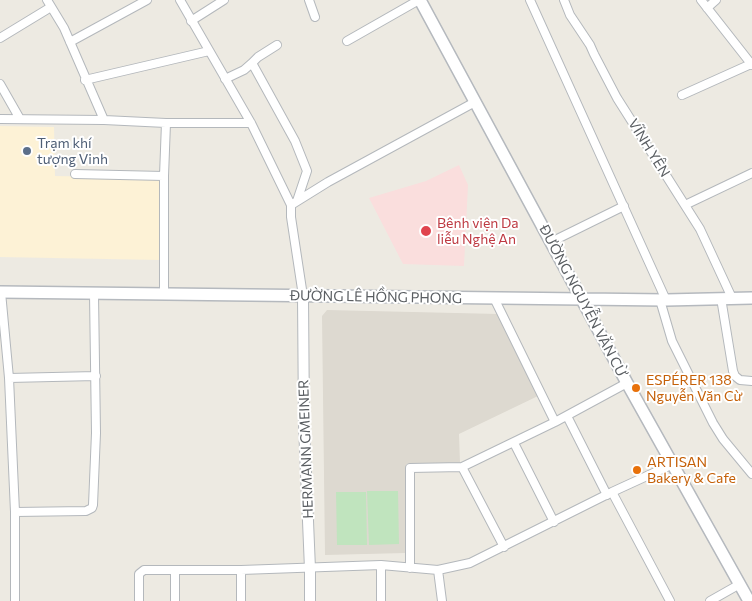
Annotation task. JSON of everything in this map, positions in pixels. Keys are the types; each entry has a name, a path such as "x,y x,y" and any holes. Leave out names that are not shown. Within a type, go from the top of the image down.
{"main road":[{"name":"ĐƯỜNG NGUYỄN VĂN CỪ","path":"419,0 582,298 626,383 749,601"},
{"name":"ĐƯỜNG LÊ HỒNG PHONG","path":"1,292 663,300 752,298"}],"street":[{"path":"70,42 147,0"},
{"path":"180,0 251,123 294,203"},
{"path":"191,21 224,0"},
{"path":"309,0 316,17"},
{"path":"348,41 419,0"},
{"path":"530,0 624,206 663,300 672,340 713,423 723,439 752,474"},
{"name":"VĨNH YÊN","path":"564,0 570,15 590,45 617,98 700,229 727,298 733,371 740,380 752,380"},
{"path":"682,95 752,64 701,0"},
{"path":"706,8 716,0"},
{"path":"0,38 49,4 64,28 104,120"},
{"path":"225,79 244,70 258,56 277,45"},
{"path":"85,80 209,51"},
{"path":"252,63 295,142 307,171 294,203 291,217 303,296"},
{"path":"0,84 20,119"},
{"path":"294,203 328,182 475,102"},
{"path":"0,119 251,123"},
{"path":"164,295 166,123"},
{"path":"685,205 752,173"},
{"path":"74,174 164,176"},
{"path":"551,242 624,206"},
{"path":"1,292 9,378 15,512 15,601"},
{"path":"15,512 82,511 92,508 96,433 94,294"},
{"name":"HERMANN GMEINER","path":"303,296 304,424 310,601"},
{"path":"494,298 555,422"},
{"path":"9,378 96,376"},
{"path":"410,568 410,468 462,467 567,416 626,383"},
{"path":"567,416 670,601"},
{"path":"514,442 554,522"},
{"path":"139,601 139,574 141,571 310,569 381,566 438,570 470,563 609,493 673,464"},
{"path":"462,467 504,547"},
{"path":"381,566 381,601"},
{"path":"175,601 176,570"},
{"path":"241,570 241,601"},
{"path":"438,570 442,601"},
{"path":"710,601 740,584"}],"shaded area":[{"path":"0,126 54,127 55,176 161,178 160,260 0,257"},
{"name":"Bệnh viện Da liễu Nghệ An","path":"459,165 468,185 464,266 403,264 369,198 426,181"},
{"path":"327,310 499,314 538,396 459,434 460,463 406,464 406,553 325,555 322,316"}],"green space":[{"path":"367,491 398,491 399,544 369,545"},
{"path":"336,492 366,492 367,545 337,545"}],"place":[{"name":"Trạm khí tượng Vinh","path":"27,151"},
{"name":"Bệnh viện Da liễu Nghệ An","path":"426,231"},
{"name":"ESPÉRER 138 Nguyễn Văn Cừ","path":"636,388"},
{"name":"ARTISAN Bakery & Cafe","path":"637,470"}]}
